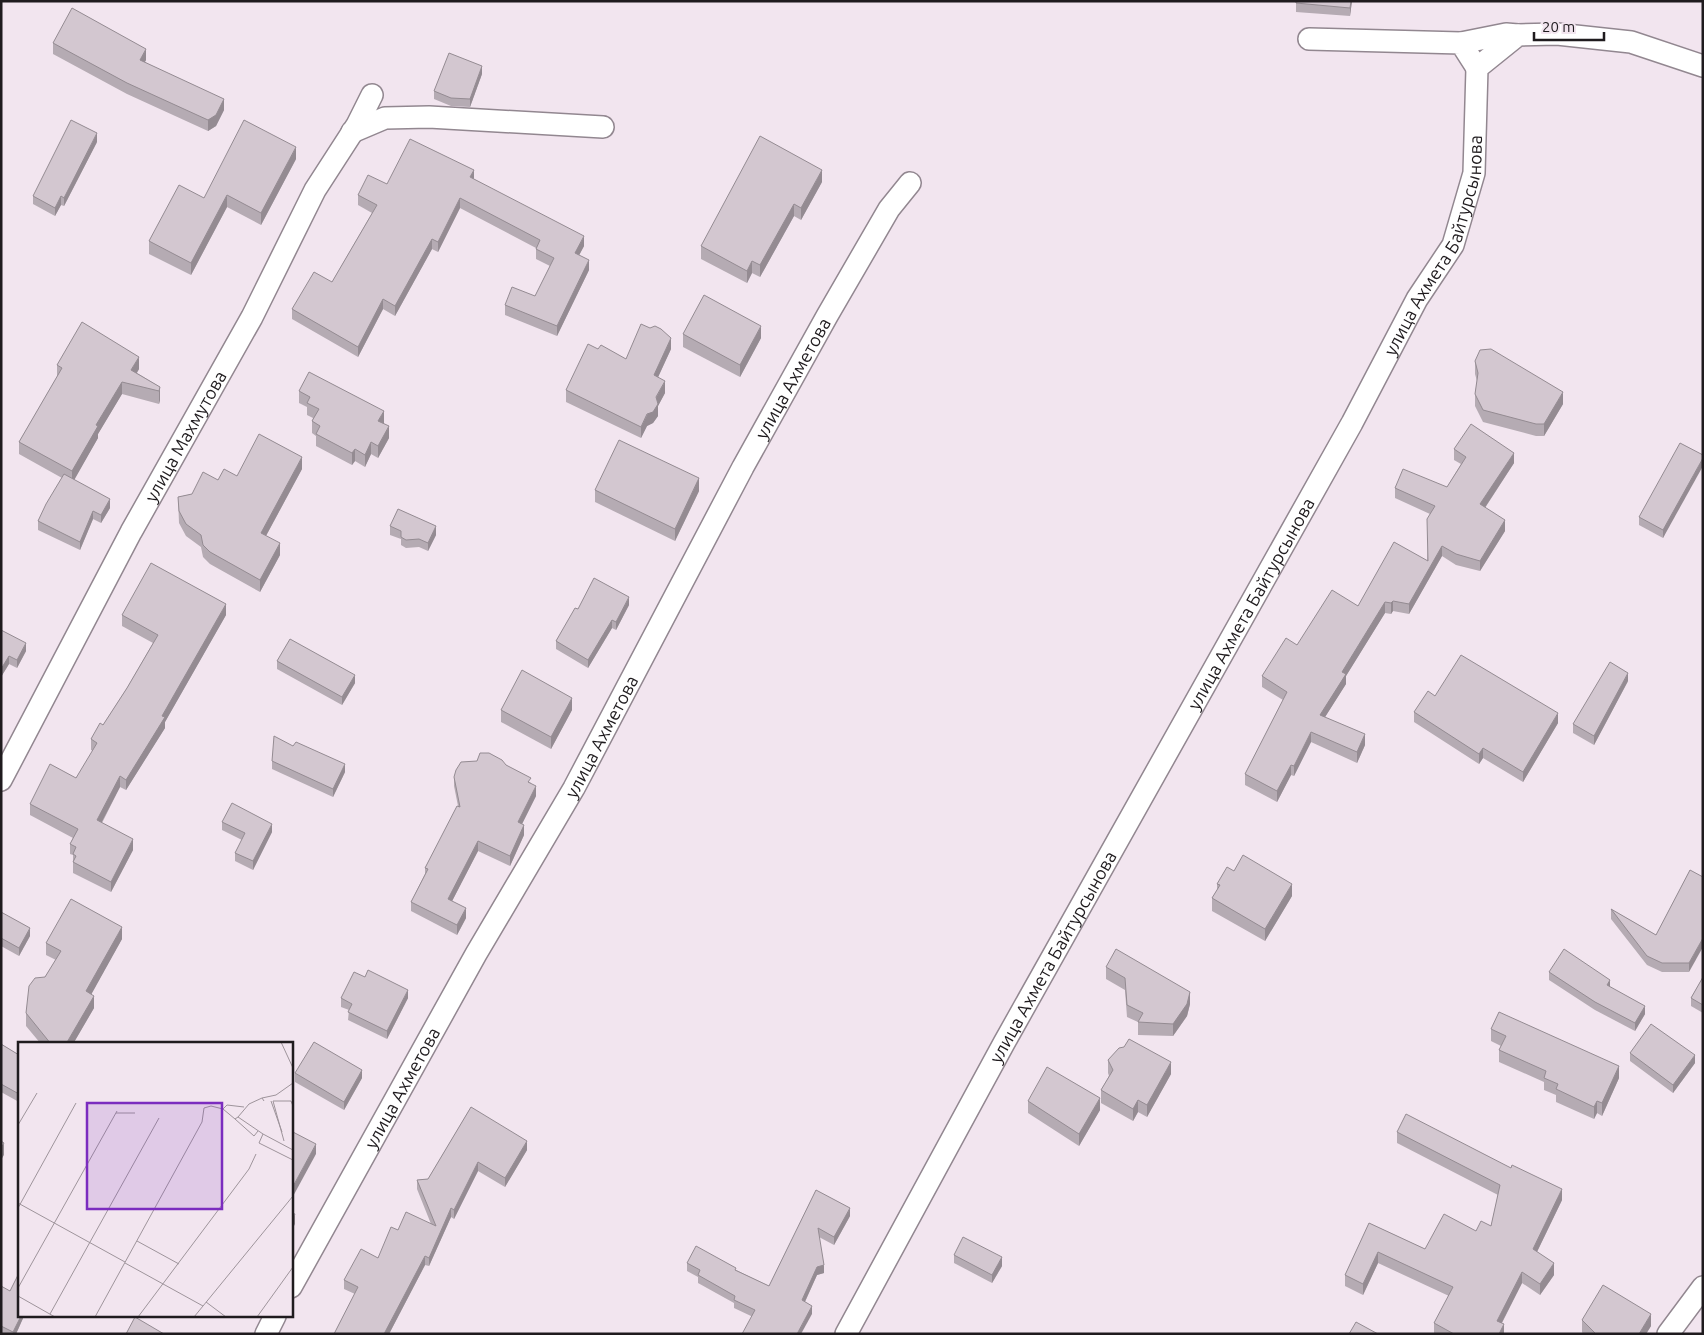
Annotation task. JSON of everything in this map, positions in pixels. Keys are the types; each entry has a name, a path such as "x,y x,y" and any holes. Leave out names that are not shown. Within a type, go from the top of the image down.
{"street":[{"path":"1309,39 1461,43 1506,34 1557,34 1631,42 1703,66"},
{"path":"1461,43 1477,68 1518,35"},
{"name":"улица Ахмета Байтурсынова","path":"846,1334 1014,1026 1352,423 1417,299 1453,245 1474,173 1477,68"},
{"name":"улица Махмутова","path":"1,780 40,710 131,532 252,317 315,190 352,132 372,94"},
{"path":"352,132 385,118 428,116 603,127"},
{"name":"улица Ахметова","path":"292,1285 476,954 574,788 743,467 827,316 889,209 910,183"},
{"path":"1668,1334 1703,1287"},
{"path":"266,1334 275,1318"}],"building":[{"path":"1296,1 1351,1 1350,8 1296,3"},
{"path":"72,8 146,49 140,60 224,99 216,115 208,120 127,83 53,43"},
{"path":"449,53 482,66 470,99 451,98 434,91"},
{"path":"71,120 97,133 64,198 61,196 55,208 33,196"},
{"path":"244,120 296,147 261,213 227,195 191,263 149,241 179,185 204,198"},
{"path":"760,136 822,170 801,208 794,204 760,265 752,261 747,271 701,246"},
{"path":"410,139 474,170 470,177 584,236 575,253 589,260 557,326 505,305 512,287 535,296 554,258 536,249 540,240 460,198 438,242 432,239 395,306 383,299 358,347 292,309 314,272 332,282 377,205 358,195 368,175 387,184"},
{"path":"704,295 761,326 740,365 683,334"},
{"path":"82,322 139,357 131,370 160,387 159,391 122,382 96,425 98,426 72,471 19,442 62,368 57,365"},
{"path":"641,324 650,328 655,326 671,338 654,375 665,381 656,397 658,404 653,412 647,414 641,427 566,390 588,344 598,349 601,345 626,359"},
{"path":"1491,349 1563,392 1544,424 1536,424 1483,410 1475,394 1478,373 1475,361 1480,350"},
{"path":"309,372 384,411 378,421 389,426 378,446 371,442 365,455 355,449 352,453 316,434 320,426 312,421 319,409 307,403 310,397 299,391"},
{"path":"1471,424 1514,453 1480,504 1505,520 1480,561 1456,554 1442,546 1409,604 1393,601 1391,603 1385,602 1342,672 1346,674 1320,715 1365,734 1357,752 1311,732 1294,766 1291,765 1277,791 1245,774 1287,692 1262,676 1286,638 1297,645 1332,590 1358,606 1394,542 1428,561 1427,519 1435,506 1395,488 1403,469 1447,487 1466,457 1454,449"},
{"path":"259,434 302,457 261,533 280,543 260,580 210,552 203,545 201,535 186,524 179,511 178,497 192,494 203,472 218,480 224,469 237,476"},
{"path":"619,440 699,478 675,529 595,490"},
{"path":"1680,443 1703,455 1703,458 1663,530 1639,517"},
{"path":"64,474 110,499 101,515 93,511 80,542 38,521"},
{"path":"398,509 436,526 428,543 419,539 406,540 401,537 401,531 390,526"},
{"path":"151,563 226,604 162,716 165,717 126,780 120,776 97,820 133,839 111,882 73,862 76,856 73,854 76,847 70,844 78,829 30,804 50,764 76,778 97,743 91,739 100,723 103,725 158,635 122,615"},
{"path":"594,578 629,597 616,622 612,620 588,660 556,641 575,608 578,609"},
{"path":"1,630 26,643 17,660 9,656 1,669"},
{"path":"290,639 355,675 342,697 277,661"},
{"path":"1461,655 1558,713 1523,772 1483,748 1479,754 1414,712 1428,691 1435,696"},
{"path":"1610,662 1628,673 1594,736 1573,724"},
{"path":"522,670 572,698 551,737 501,710"},
{"path":"274,736 293,746 296,742 345,764 333,789 272,761"},
{"path":"480,753 489,753 502,760 506,765 531,778 528,782 536,786 518,822 524,825 510,856 478,841 448,899 466,908 457,925 411,902 428,869 425,868 457,806 460,807 454,777 456,770 461,762 477,761"},
{"path":"232,803 272,824 253,861 235,853 245,833 222,822"},
{"path":"1243,855 1292,884 1265,929 1212,898 1220,885 1217,884 1227,867 1234,871"},
{"path":"1690,870 1703,877 1703,938 1689,963 1662,963 1647,956 1611,909 1656,935"},
{"path":"71,899 122,927 86,991 94,996 67,1042 49,1042 26,1013 29,986 35,978 45,977 61,951 46,943"},
{"path":"1,912 30,928 19,948 1,938"},
{"path":"1116,949 1190,992 1187,1004 1173,1024 1138,1022 1143,1013 1127,1005 1125,978 1106,967"},
{"path":"1564,949 1610,980 1607,985 1645,1006 1635,1023 1595,1002 1549,972"},
{"path":"368,970 408,990 387,1031 348,1012 352,1004 341,998 354,972 365,977"},
{"path":"1703,977 1703,1005 1691,998"},
{"path":"1499,1012 1619,1066 1602,1103 1597,1101 1594,1107 1556,1089 1558,1084 1544,1078 1546,1071 1499,1050 1506,1036 1491,1029"},
{"path":"1651,1024 1695,1055 1673,1085 1630,1053"},
{"path":"1129,1039 1171,1062 1147,1105 1138,1100 1133,1109 1101,1090 1113,1070 1108,1060 1119,1048 1124,1047"},
{"path":"314,1042 362,1070 344,1102 295,1073"},
{"path":"1,1044 18,1054 18,1093 1,1084"},
{"path":"1047,1067 1100,1098 1079,1134 1028,1101"},
{"path":"471,1107 527,1141 505,1178 478,1162 454,1210 451,1208 429,1258 425,1256 384,1334 334,1334 358,1287 344,1280 361,1249 378,1258 391,1227 398,1230 406,1212 436,1226 417,1180 428,1179"},
{"path":"1406,1114 1511,1168 1512,1165 1562,1189 1533,1249 1554,1263 1540,1284 1522,1272 1497,1321 1504,1324 1499,1334 1454,1334 1434,1323 1453,1287 1378,1252 1363,1284 1345,1275 1369,1223 1425,1249 1444,1214 1476,1231 1481,1221 1491,1226 1500,1185 1397,1132"},
{"path":"292,1132 316,1144 292,1188"},
{"path":"816,1190 850,1208 834,1237 818,1228 824,1265 817,1267 802,1300 812,1306 797,1334 742,1334 755,1310 734,1300 735,1296 698,1275 700,1270 687,1263 696,1246 736,1268 735,1270 769,1286"},
{"path":"963,1237 1002,1257 992,1275 954,1255"},
{"path":"18,1275 18,1318 20,1318 13,1332 1,1326 1,1286 10,1291"},
{"path":"1603,1285 1651,1314 1639,1334 1596,1334 1582,1320"},
{"path":"134,1318 137,1318 164,1334 126,1334"},
{"path":"1356,1322 1378,1334 1349,1334"}]}
